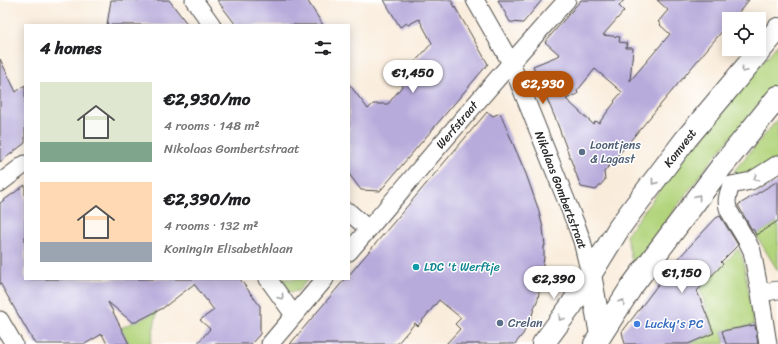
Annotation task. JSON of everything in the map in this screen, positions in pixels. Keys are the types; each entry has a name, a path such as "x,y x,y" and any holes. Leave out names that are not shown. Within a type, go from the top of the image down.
{"main road":[{"name":"Komvest","path":"543,344 570,306 619,228 686,139 778,29"},
{"path":"600,341 632,286 726,176 778,98"},
{"path":"590,274 600,341"}],"street":[{"path":"194,0 211,24"},
{"name":"Nikolaas Gombertstraat","path":"475,0 511,63 577,227 590,274"},
{"name":"Werfstraat","path":"350,251 567,0"},
{"path":"768,344 752,251 729,211 726,199 726,176 751,181 778,164"},
{"path":"0,183 24,165"},
{"path":"350,213 368,229"},
{"path":"269,280 294,315"},
{"path":"270,344 324,280"},
{"path":"760,293 778,290"},
{"path":"0,320 14,344"}],"green space":[{"path":"778,44 778,81 710,162 633,265 626,235 693,146"},
{"path":"778,119 778,158 743,179 734,171"},
{"path":"777,222 778,224 778,271 756,235"},
{"path":"738,249 743,259 754,325 722,331 724,344 688,344 714,333 700,288"},
{"path":"281,280 307,280 298,291 290,292"},
{"path":"157,311 151,343 129,344 121,328"}],"building":[{"path":"111,0 169,0 187,24 107,24"},
{"path":"217,0 307,0 322,24 235,24"},
{"path":"384,0 451,0 488,64 380,191 361,190 350,175 350,85 368,109 373,104 388,104 419,65 415,62 432,43 419,19 408,25 407,23 400,27"},
{"path":"498,0 542,0 523,23 510,22"},
{"path":"581,0 624,0 619,6 624,11 603,35 620,37 619,42 627,43 626,48 633,48 630,81 670,34 658,22 668,10 657,0 749,0 739,12 722,12 722,31 604,172 605,180 596,190 581,187 556,120 533,66 560,55 545,42","holes":["595,69 622,92 614,101 615,102 599,123 596,121 593,124 566,99 578,94 577,91"]},
{"path":"0,59 16,92 24,86 24,144 0,162"},
{"path":"487,112 493,116 500,113 526,174 538,208 543,228 545,246 538,299 523,334 515,344 446,344 460,329 455,324 461,318 439,300 418,326 415,323 397,344 290,344 344,280 350,280 350,274"},
{"path":"778,181 778,221 756,235 738,205"},
{"path":"24,186 24,280 241,280 260,306 260,334 251,344 197,344 210,329 200,320 214,310 194,284 163,308 136,322 132,322 108,302 129,344 107,344 102,334 85,344 35,344 0,283 0,203"},
{"path":"720,216 738,245 721,262 723,264 697,291 714,333 688,344 625,344 622,332 676,261 716,218"},
{"path":"755,325 758,344 726,344 722,331"}],"place":[{"name":"Loontjens & Lagast","path":"582,152"},
{"name":"LDC 't Werftje","path":"416,267"},
{"name":"Crelan","path":"500,323"},
{"name":"Lucky's PC","path":"637,324"}]}
